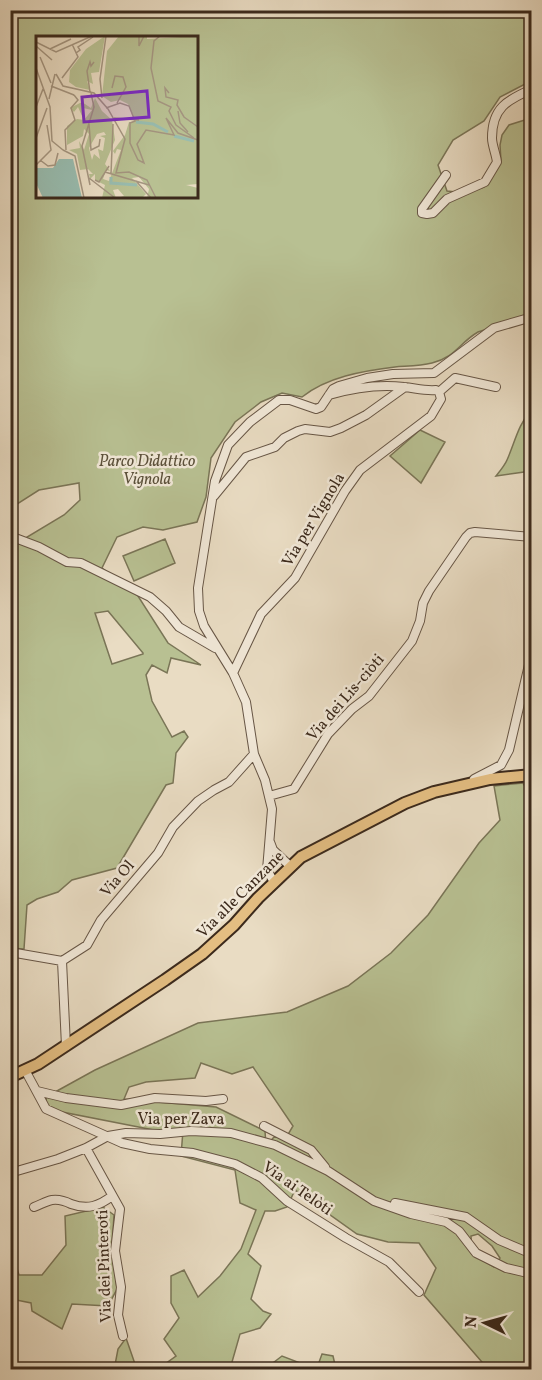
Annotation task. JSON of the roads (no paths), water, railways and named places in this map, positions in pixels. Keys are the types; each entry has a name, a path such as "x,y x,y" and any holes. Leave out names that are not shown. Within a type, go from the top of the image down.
{"main road":[{"name":"Via alle Canzane","path":"10,1077 66,1046 202,954 234,925 290,866 313,849 405,803 490,778 531,775"}],"street":[{"path":"446,175 422,209 422,213 433,213 447,199 485,182 497,162 492,140 498,113 504,103 531,89"},
{"path":"274,882 267,870 272,816 269,796 254,754 246,702 233,673 204,626 199,611 198,588 211,500 223,453 231,440 250,422 279,400 290,400 316,409 321,407 339,386 393,374 434,373 494,328 531,317"},
{"path":"329,395 353,388 405,387 439,392 455,378 496,387"},
{"path":"211,500 246,457 275,447 284,438 298,431 305,429 330,432 341,428 366,415 405,387"},
{"name":"Via per Vignola","path":"233,673 261,614 295,578 345,491 360,470 431,416 441,399 439,392"},
{"name":"Via dei Lis-ciòti","path":"269,796 294,789 328,734 383,680 412,641 420,621 423,603 429,591 470,533 531,537"},
{"path":"10,536 39,547 67,562 81,563 150,597 179,627 219,651"},
{"path":"462,785 501,765 505,758 517,718 531,652"},
{"name":"Via Ol","path":"63,961 87,945 100,920 158,853 173,827 198,801 229,782 254,754"},
{"path":"270,840 273,850 290,866"},
{"path":"10,952 63,961 66,1046"},
{"name":"Via ai Telòti","path":"26,1070 46,1109 122,1143 150,1149 193,1153 235,1164 262,1178 287,1201 389,1262 419,1292"},
{"path":"37,1091 66,1098 122,1104 155,1098 206,1101 223,1099"},
{"path":"264,1126 311,1150 328,1171"},
{"name":"Via per Zava","path":"108,1136 126,1133 160,1134 190,1131 231,1133 275,1145 328,1171 374,1201 381,1202"},
{"path":"10,1173 86,1148 108,1136"},
{"name":"Via dei Pinteroti","path":"86,1148 120,1209 115,1251 121,1287 118,1315 123,1336"},
{"name":"Via dei Pinteroti","path":"34,1207 50,1200 61,1200 89,1208 100,1205 112,1196"},
{"path":"381,1202 466,1217 499,1240 531,1254"},
{"path":"381,1202 411,1214 446,1222 459,1231 476,1253 506,1268 531,1274"}],"park label":[{"name":"Parco Didattico Vignola","path":"147,471"}]}
